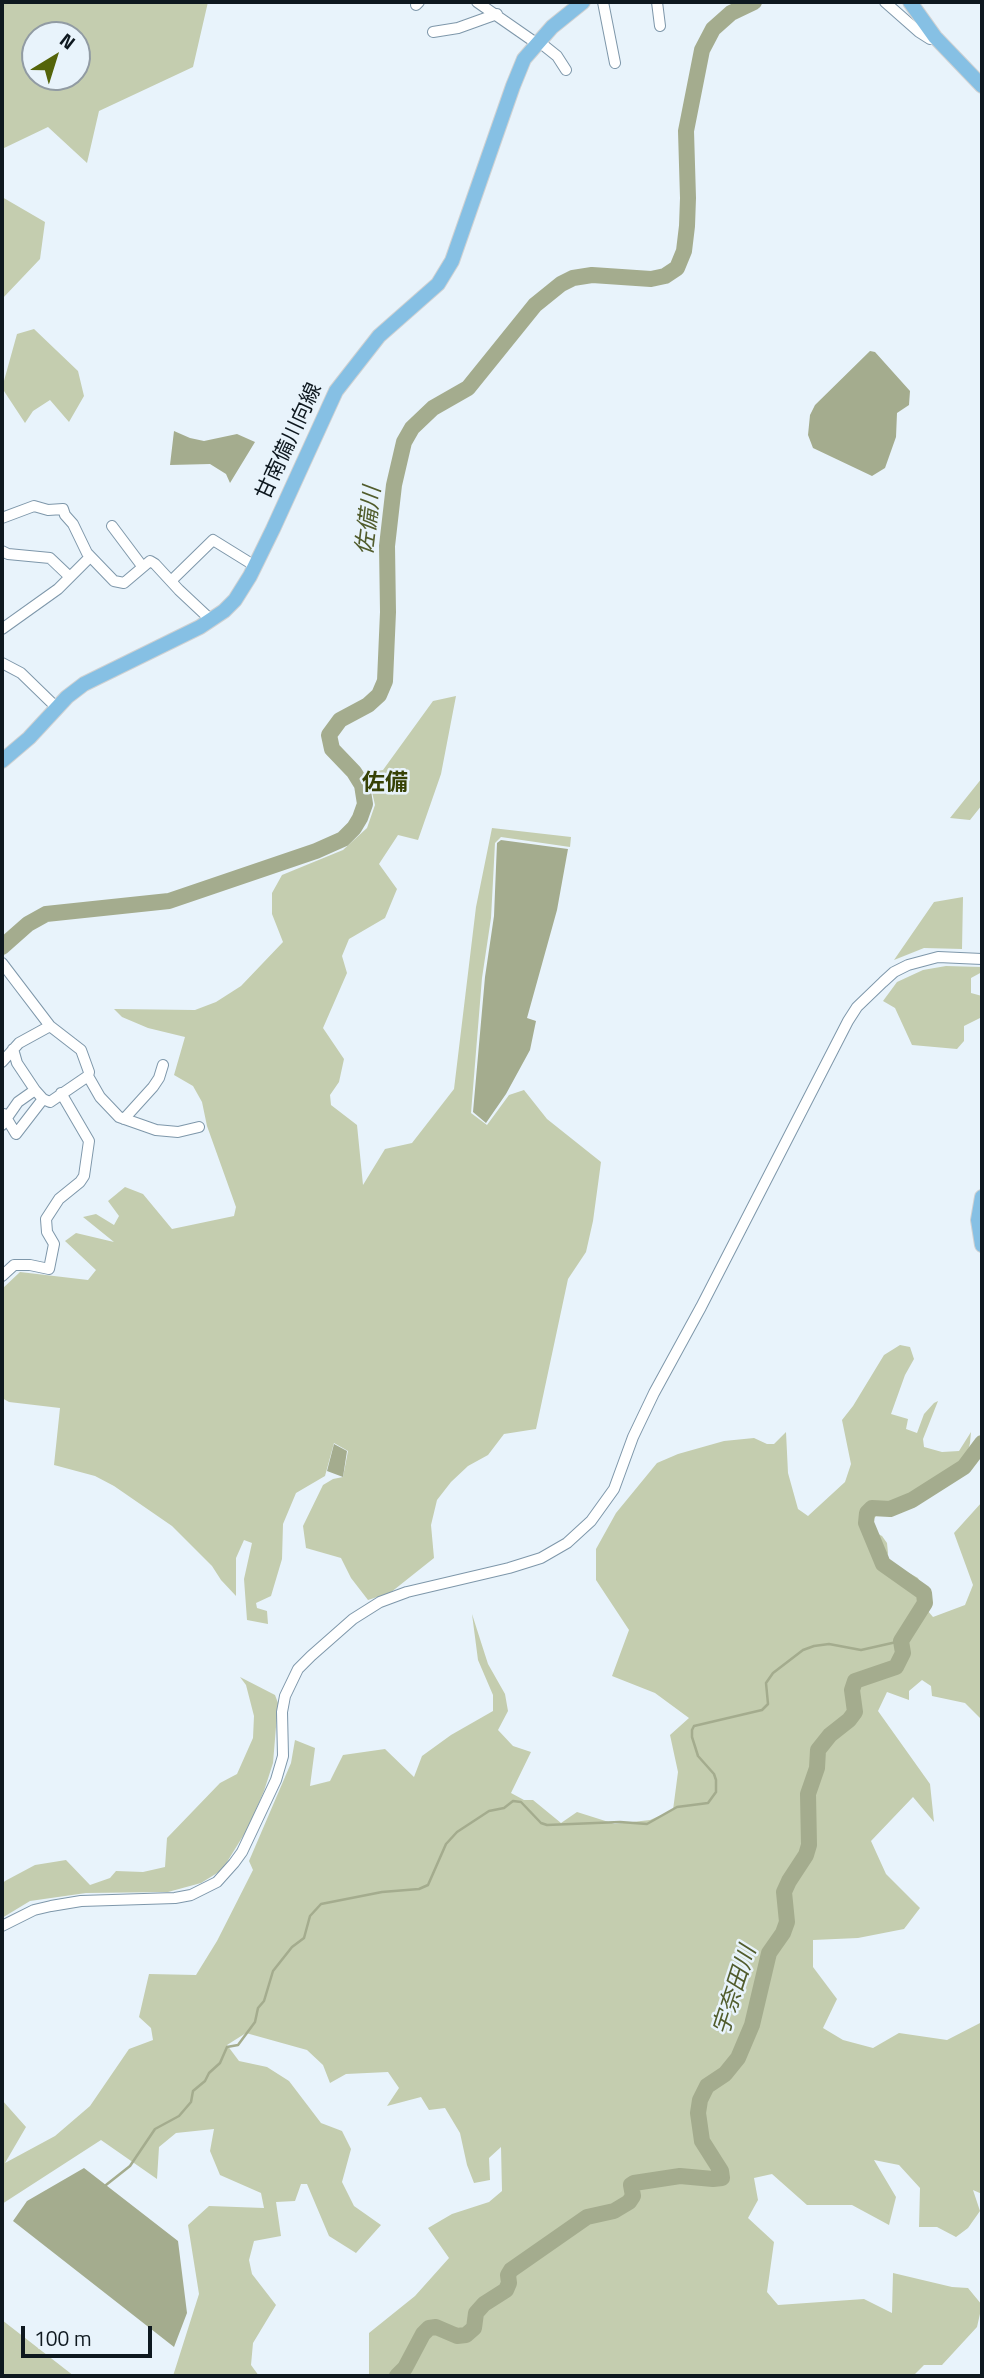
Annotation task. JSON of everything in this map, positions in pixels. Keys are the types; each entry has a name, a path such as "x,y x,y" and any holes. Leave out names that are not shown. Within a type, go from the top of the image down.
{"main road":[{"name":"甘南備川向線","path":"2,761 30,738 76,690 92,679 211,620 235,600 255,566 336,391 379,337 438,284 452,261 518,71 537,43 565,15 583,2"},
{"path":"910,2 935,37 982,86"},
{"path":"982,1197 978,1220 982,1245"}],"street":[{"path":"477,2 542,44 557,56 566,70"},
{"path":"603,2 615,63"},
{"path":"657,2 660,26"},
{"path":"885,2 919,32 930,39 935,37"},
{"path":"433,32 458,28 496,14"},
{"path":"2,518 34,506 48,510 63,509 90,557 119,584 124,583 149,561 211,620"},
{"path":"112,526 142,566"},
{"path":"171,581 213,540 255,566"},
{"path":"2,551 8,554 50,558 70,578"},
{"path":"2,629 58,589 90,557"},
{"path":"2,663 21,673 57,708"},
{"path":"2,1926 34,1910 51,1906 81,1901 175,1898 191,1895 217,1882 242,1852 276,1780 283,1756 282,1713 285,1696 298,1670 311,1657 353,1619 380,1602 407,1592 541,1558 567,1544 591,1521 614,1489 648,1405 857,1007 894,972 908,965 938,957 982,959"},
{"path":"2,963 50,1026 81,1050 88,1076 100,1097 119,1117 156,1130 178,1132 199,1127"},
{"path":"2,1062 29,1035 50,1026"},
{"path":"13,1049 18,1063 39,1094 50,1102 88,1076"},
{"path":"124,1119 153,1087 163,1065"},
{"path":"2,1276 14,1265 49,1269 54,1244 47,1231 46,1219 59,1199 80,1182 84,1175 89,1142 61,1093"},
{"path":"39,1094 16,1134 4,1118 18,1102 39,1094"}],"shaded area":[{"path":"2,2 208,2 193,67 99,111 87,163 48,127 2,149"},
{"path":"2,197 45,222 40,259 2,299"},
{"path":"34,329 78,371 84,396 69,422 50,400 33,411 25,423 2,388 17,334"},
{"path":"870,351 875,352 910,391 909,405 897,413 896,437 885,468 872,476 813,448 808,435 810,415 815,405"},
{"path":"174,431 204,441 237,434 255,442 230,483 226,474 210,464 170,465"},
{"path":"456,696 441,774 418,840 398,835 379,864 397,889 385,918 349,939 342,956 347,973 323,1028 344,1059 339,1082 330,1095 331,1105 357,1125 363,1185 385,1149 412,1143 454,1089 476,907 492,828 571,837 570,847 501,837 495,843 491,918 482,978 471,1113 487,1125 509,1095 524,1090 547,1119 601,1162 586,1252 568,1279 536,1429 504,1434 488,1455 468,1466 451,1482 437,1500 431,1525 434,1558 390,1593 368,1600 351,1578 341,1558 306,1548 303,1526 323,1485 343,1477 348,1451 334,1443 325,1476 296,1493 283,1524 282,1559 271,1596 256,1603 257,1608 267,1611 268,1624 247,1620 244,1579 252,1543 244,1540 236,1558 236,1596 212,1566 172,1526 95,1476 54,1465 60,1408 9,1402 2,1398 2,1289 20,1272 88,1280 96,1270 65,1241 76,1233 114,1242 83,1217 96,1214 114,1225 119,1216 108,1201 125,1187 143,1194 172,1229 234,1216 236,1207 207,1126 202,1102 193,1086 174,1075 185,1037 148,1028 122,1017 114,1009 195,1010 216,1002 241,986 283,942 272,914 272,893 282,875 343,850 367,828 375,805 370,772 383,770 433,701"},
{"path":"982,778 982,805 970,820 950,818"},
{"path":"501,840 568,849 557,910 527,1018 536,1021 530,1050 506,1094 486,1123 473,1112 485,977 494,916 497,843"},
{"path":"963,897 962,949 924,948 894,960 934,902"},
{"path":"946,966 982,967 982,972 971,978 971,993 982,996 982,1017 964,1026 964,1041 957,1049 912,1045 895,1008 883,1001 897,982 923,970"},
{"path":"900,1345 910,1347 914,1359 905,1375 891,1414 908,1419 906,1429 917,1433 924,1414 938,1401 923,1439 924,1447 942,1452 959,1451 971,1432 970,1443 966,1459 953,1475 914,1501 879,1512 867,1528 882,1536 887,1543 888,1553 884,1565 891,1570 909,1573 918,1578 922,1589 921,1603 933,1617 965,1605 973,1585 954,1533 982,1502 982,1720 965,1703 932,1696 931,1686 922,1680 909,1691 909,1700 887,1692 878,1711 930,1784 934,1822 913,1797 871,1841 886,1874 920,1908 904,1929 858,1938 813,1940 813,1967 837,1999 823,2028 843,2040 873,2048 899,2033 947,2040 982,2022 982,2194 973,2190 980,2211 968,2228 956,2237 937,2227 919,2227 920,2188 899,2165 874,2160 896,2197 889,2225 852,2205 807,2205 772,2174 754,2178 758,2200 748,2218 774,2242 767,2292 778,2305 864,2299 892,2313 893,2273 952,2287 968,2288 982,2305 977,2327 942,2365 924,2365 913,2376 369,2376 369,2333 415,2296 449,2258 428,2228 452,2214 489,2202 502,2191 501,2147 489,2158 490,2180 474,2183 460,2133 445,2108 429,2110 421,2097 387,2106 399,2088 388,2072 346,2074 330,2083 323,2065 307,2050 246,2033 227,2045 239,2061 267,2067 289,2081 321,2123 342,2131 351,2149 342,2182 354,2206 381,2225 356,2253 329,2236 307,2184 301,2184 295,2201 276,2202 281,2236 254,2241 249,2260 252,2274 276,2305 253,2343 251,2365 259,2376 173,2376 199,2294 188,2225 209,2206 264,2208 261,2193 220,2175 210,2151 214,2129 176,2133 159,2147 157,2179 101,2140 2,2204 2,2100 26,2127 5,2163 55,2136 90,2106 129,2049 153,2040 151,2028 139,2017 149,1974 196,1975 217,1941 253,1870 249,1861 291,1763 295,1740 315,1748 310,1786 330,1781 343,1755 385,1749 414,1777 422,1756 451,1735 493,1711 493,1695 478,1660 472,1614 488,1664 505,1694 508,1711 498,1730 513,1746 531,1752 511,1793 524,1800 533,1800 561,1823 577,1812 615,1824 650,1820 673,1810 678,1772 670,1735 689,1718 655,1693 612,1676 629,1630 596,1580 596,1549 616,1513 657,1463 724,1441 754,1438 774,1444 786,1432 788,1473 798,1509 808,1516 845,1482 851,1464 842,1420 884,1355"},
{"path":"334,1444 347,1451 343,1477 327,1471"},
{"path":"240,1677 275,1695 278,1703 273,1763 248,1828 222,1870 201,1883 168,1892 86,1893 30,1901 2,1918 2,1884 35,1865 66,1860 90,1885 110,1878 116,1871 143,1872 165,1867 167,1838 220,1783 237,1774 253,1738 254,1716 246,1685"},
{"path":"84,2168 178,2241 187,2313 174,2347 13,2221 27,2201"},
{"path":"2,2320 74,2376 2,2376"}],"waterway":[{"name":"佐備川","path":"2,947 28,924 46,914 169,901 316,851 343,839 354,828 365,804 362,785 354,772 332,749 329,735 340,720 368,705 379,695 385,681 387,546 394,485 404,442 412,428 433,408 468,388 535,305 561,284 573,278 592,275 651,279 665,276 677,268 684,251 687,226 686,131 702,50 713,29 731,13 754,2"},
{"name":"宇奈田川","path":"397,2376 405,2368 429,2328 436,2327 457,2336 466,2335 474,2328 476,2313 484,2304 506,2290 511,2270 587,2217 614,2211 629,2202 633,2196 631,2185 634,2183 680,2176 722,2178 721,2171 702,2141 698,2113 700,2100 707,2086 725,2074 738,2058 752,2025 769,1953 787,1922 784,1892 809,1845 808,1794 817,1768 818,1750 855,1712 852,1690 855,1681 896,1667 903,1653 901,1641 925,1603 924,1593 883,1564 866,1523 867,1513 872,1508 890,1509 912,1500 964,1467 982,1443"},
{"path":"106,2185 130,2166 155,2129 179,2116 191,2102 193,2091 220,2063 227,2047 238,2045 255,2022 273,1971 292,1947 304,1938 310,1916 321,1904 382,1892 419,1889 428,1885 446,1844 457,1832 489,1811 504,1808 513,1801 521,1802 541,1823 547,1825 620,1822 647,1824 677,1807 708,1803 716,1792 716,1780 698,1756 692,1737 694,1726 762,1710 768,1704 766,1683 773,1673 803,1650 829,1644 861,1650 901,1641"}],"district":[{"name":"佐備","path":"385,784"}]}
